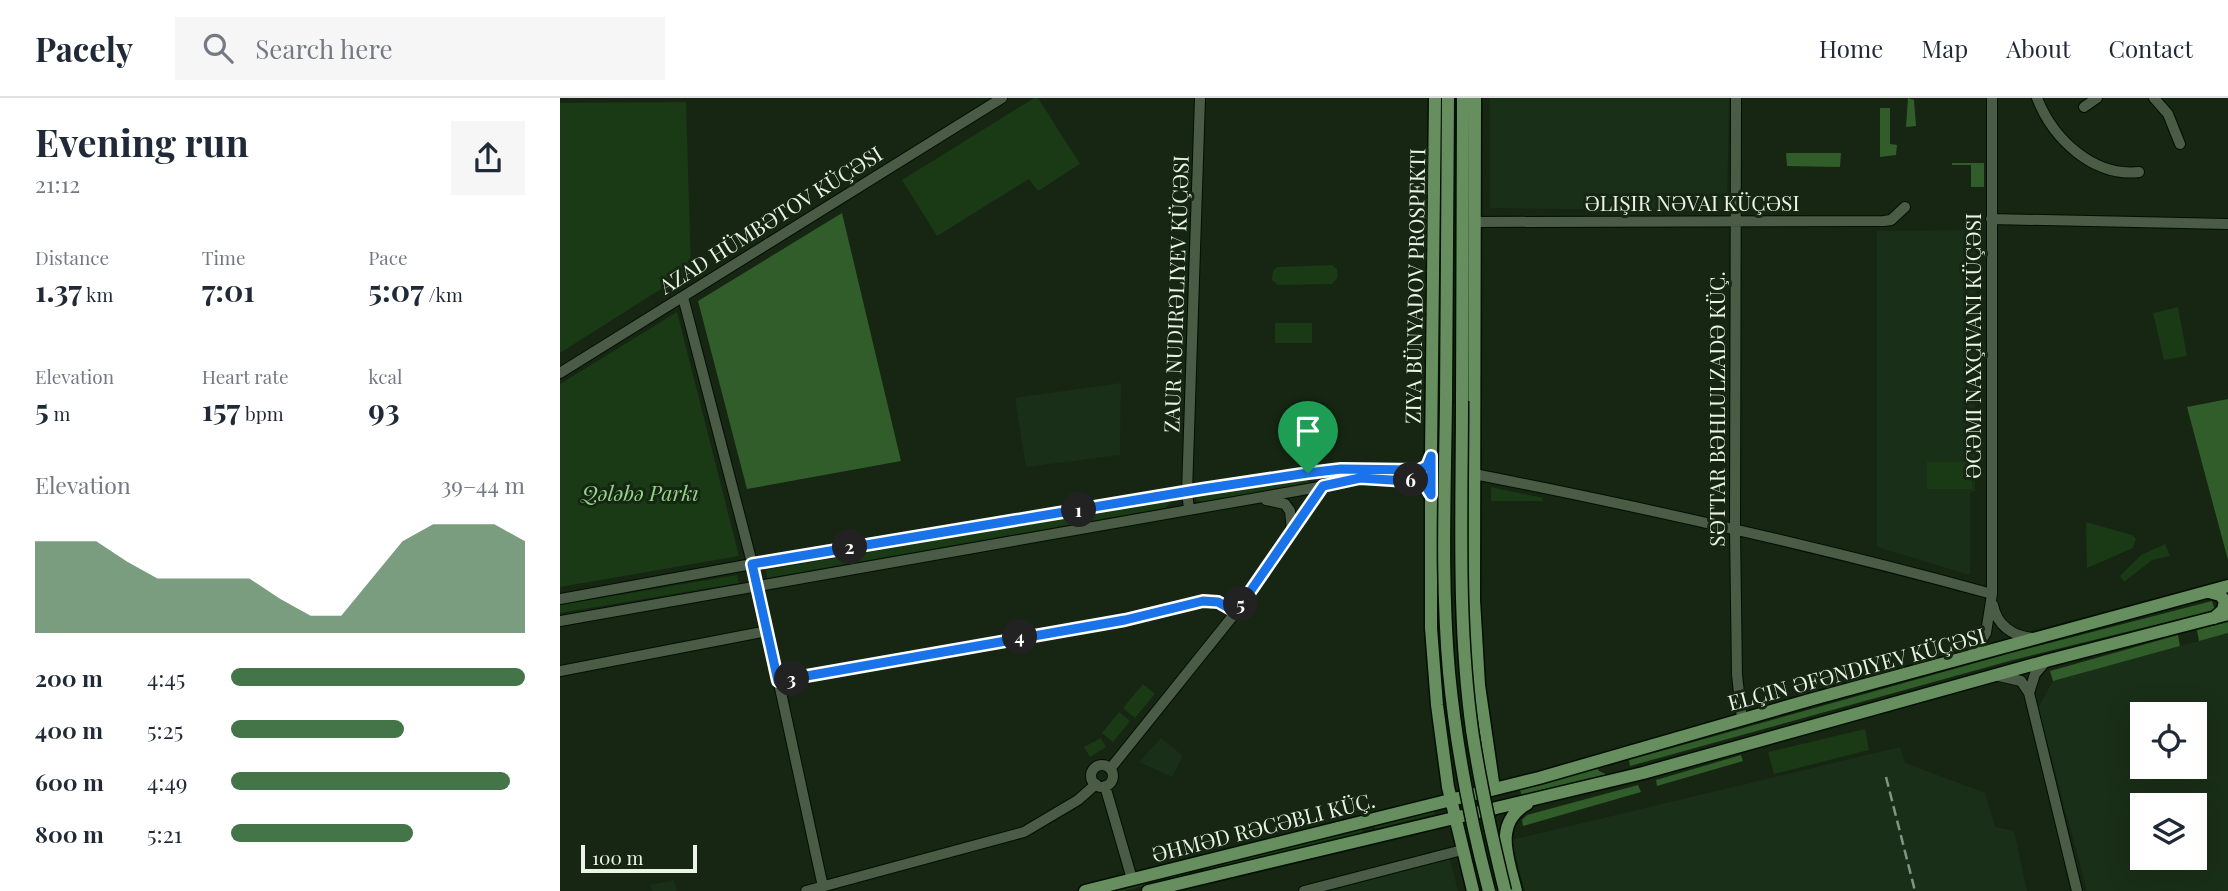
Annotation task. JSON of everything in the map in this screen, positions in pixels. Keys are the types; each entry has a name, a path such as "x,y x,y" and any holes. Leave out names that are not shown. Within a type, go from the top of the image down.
{"main road":[{"name":"ZIYA BÜNYADOV PROSPEKTI","path":"1435,98 1431,628 1437,705 1450,799 1473,891"},
{"name":"ZIYA BÜNYADOV PROSPEKTI","path":"1448,98 1445,580 1449,671 1461,764 1489,891"},
{"path":"1463,98 1462,582 1466,671 1484,801 1505,891"},
{"path":"1475,98 1474,600 1480,692 1494,789"},
{"path":"1446,364 1434,220 1448,123"},
{"path":"1462,366 1474,222 1463,123"},
{"name":"ELÇIN ƏFƏNDIYEV KÜÇƏSI","path":"1494,789 2228,586"},
{"path":"2207,592 2220,595 2225,601 2223,610 2213,618"},
{"name":"ELÇIN ƏFƏNDIYEV KÜÇƏSI","path":"1498,808 1643,773 2046,661 2228,614"},
{"path":"1437,705 1451,724 1463,724 1473,718 1480,692"},
{"path":"1629,752 1620,761 1622,769 1631,775 1643,773"},
{"name":"ƏHMƏD RƏCƏBLI KÜÇ.","path":"1085,891 1494,789"},
{"path":"1515,891 1504,837 1513,815 1521,807 1542,799"},
{"name":"ƏHMƏD RƏCƏBLI KÜÇ.","path":"1148,891 1498,808"},
{"path":"1368,819 1372,836"},
{"path":"1190,864 1193,880"},
{"path":"1481,891 1490,883 1501,882 1515,891"}],"street":[{"name":"AZAD HÜMBƏTOV KÜÇƏSI","path":"560,373 1002,98"},
{"name":"ZAUR NUDIRƏLIYEV KÜÇƏSI","path":"1189,509 1187,492 1200,98"},
{"name":"SƏTTAR BƏHLULZADƏ KÜÇ.","path":"1736,98 1735,530 1737,675 1742,719"},
{"name":"ƏCƏMI NAXÇIVANI KÜÇƏSI","path":"1992,98 1992,594"},
{"path":"2037,98 2054,131 2086,160 2101,168 2124,174 2139,172"},
{"path":"2084,107 2097,98"},
{"path":"2154,98 2168,114 2180,144"},
{"name":"ƏLIŞIR NƏVAI KÜÇƏSI","path":"1474,222 1884,221 1891,220 1905,207"},
{"path":"1991,219 2228,224"},
{"path":"683,297 758,586 823,887"},
{"path":"560,599 752,564 1308,473 1341,469 1419,470 1427,466 1431,456"},
{"path":"1308,473 1319,476 1323,486"},
{"path":"1474,474 1735,530 1992,594"},
{"path":"560,621 1255,499 1360,478 1423,482 1431,495"},
{"path":"1111,769 1236,612 1323,486"},
{"path":"1255,499 1285,503 1290,511 1292,531"},
{"path":"1992,594 1997,617 2008,630 2022,637 2041,637"},
{"path":"1970,656 1986,633 1992,594"},
{"path":"778,681 1125,620 1203,601 1218,602 1236,612"},
{"path":"560,671 767,631"},
{"path":"2029,693 2035,674 2046,661"},
{"path":"1995,676 2021,681 2029,693 2077,891"},
{"path":"806,891 1024,831 1100,785 1113,779 1111,769 1104,765 1095,768 1092,777 1100,785 1132,879"},
{"path":"1304,891 1462,850"}],"shaded area":[{"path":"1490,98 1729,98 1727,211 1490,208"},
{"path":"1976,230 1975,491 1970,492 1970,575 1877,547 1877,231"},
{"path":"1121,383 1120,455 1026,467 1015,398"},
{"path":"2228,633 2228,891 2087,891 2038,708 2053,681"},
{"path":"1161,738 1183,756 1172,777 1139,762"},
{"path":"1900,747 1905,763 1985,793 1995,827 2014,831 2027,891 1525,891 1511,840"},
{"path":"1449,856 1458,891 1316,891"},
{"path":"674,880 677,891 652,891 650,885"}],"green space":[{"path":"1038,98 1080,164 1038,191 1029,179 937,236 902,180"},
{"path":"1908,98 1914,100 1916,126 1906,127"},
{"path":"686,102 691,270 560,353 560,103"},
{"path":"1880,108 1890,108 1890,144 1897,145 1896,155 1880,157"},
{"path":"1786,153 1841,153 1840,167 1787,166"},
{"path":"1952,163 1984,163 1984,187 1971,187 1971,165"},
{"path":"842,213 901,461 747,489 698,301"},
{"path":"1332,265 1337,269 1338,277 1332,284 1278,285 1272,280 1273,271 1277,267"},
{"path":"2178,307 2187,356 2164,360 2153,313"},
{"name":"Qələbə Parkı","path":"677,312 739,556 560,587 560,384"},
{"path":"1275,323 1312,323 1312,343 1275,343"},
{"path":"2228,399 2228,560 2187,407"},
{"path":"1927,462 1973,462 1972,489 1927,489"},
{"path":"1304,478 1313,485 1203,502 1195,500 1201,494"},
{"path":"1491,487 1543,498 1542,501 1491,501"},
{"path":"1164,501 1170,503 1165,508 767,578 766,570"},
{"path":"2086,522 2132,535 2136,539 2133,548 2087,568"},
{"path":"2165,544 2170,556 2152,560 2124,582 2120,576 2141,555"},
{"path":"737,575 739,583 560,613 560,605"},
{"path":"2212,601 2215,610 2013,660 1630,766 1629,760 2011,653"},
{"path":"2228,622 2228,633 2199,641 2197,630"},
{"path":"2178,635 2180,646 2053,681 2050,671"},
{"path":"1143,684 1155,694 1135,718 1123,708"},
{"path":"1119,712 1130,721 1113,742 1102,733"},
{"path":"1865,729 1869,750 1774,774 1768,752"},
{"path":"1101,738 1106,747 1090,757 1084,747"},
{"path":"1741,755 1743,761 1657,786 1656,780"},
{"path":"1597,767 1599,771 1610,776 1522,797 1520,790"},
{"path":"1638,785 1641,792 1523,826 1522,820 1527,815"},
{"path":"1434,809 1435,814 1375,829 1374,824"},
{"path":"1362,828 1363,834 1206,870 1205,864"},
{"path":"1186,869 1188,874 1125,891 1102,891"}],"railway":[{"path":"1886,777 1915,891"}],"route":[{"path":"1431,456 1431,495 1423,482 1412,480 1360,478 1323,486 1236,612 1218,602 1203,601 1125,620 778,681 752,564 1308,473 1341,469 1419,470 1427,466 1431,456"}]}
